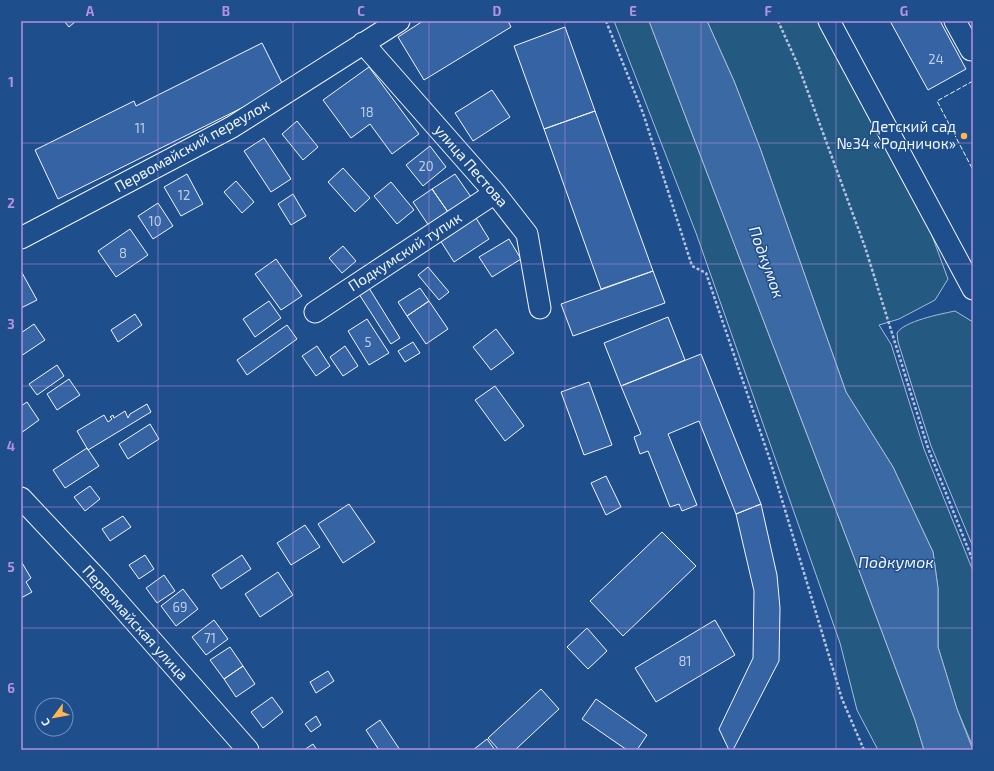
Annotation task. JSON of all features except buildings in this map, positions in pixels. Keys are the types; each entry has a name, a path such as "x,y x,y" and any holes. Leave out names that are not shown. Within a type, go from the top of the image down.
{"street":[{"name":"Первомайский переулок","path":"21,238 232,127 399,21"},
{"path":"829,21 973,289"},
{"path":"955,21 971,50"},
{"name":"улица Пестова","path":"363,43 495,193 527,234 540,308"},
{"name":"Подкумский тупик","path":"314,312 495,193"},
{"name":"Первомайская улица","path":"21,498 100,582 248,750"}],"path":[{"path":"606,21 643,113 692,266 706,273 770,460 842,699 864,750"},
{"path":"778,21 798,65 862,239 928,448 973,561"}],"shaded area":[{"path":"614,21 649,21 860,573 915,720 924,750 878,750 857,710 840,643 696,233"},
{"path":"707,21 824,21 920,203 948,279 935,300 899,319 879,325 891,344 924,449 973,571 973,747 957,709 938,647 938,588 933,552 893,467 846,392 760,148 734,81"},
{"path":"955,311 973,322 973,547 931,446 898,342 897,333 907,325 932,316"}],"water":[{"name":"Подкумок","path":"649,21 707,21 734,81 760,148 846,392 893,467 933,552 938,588 938,647 957,709 973,750 924,750 915,720 860,573"}],"fence":[{"path":"973,81 937,101 973,170"}],"place":[{"name":"Детский сад №34 «Родничок»","path":"964,136"}]}
